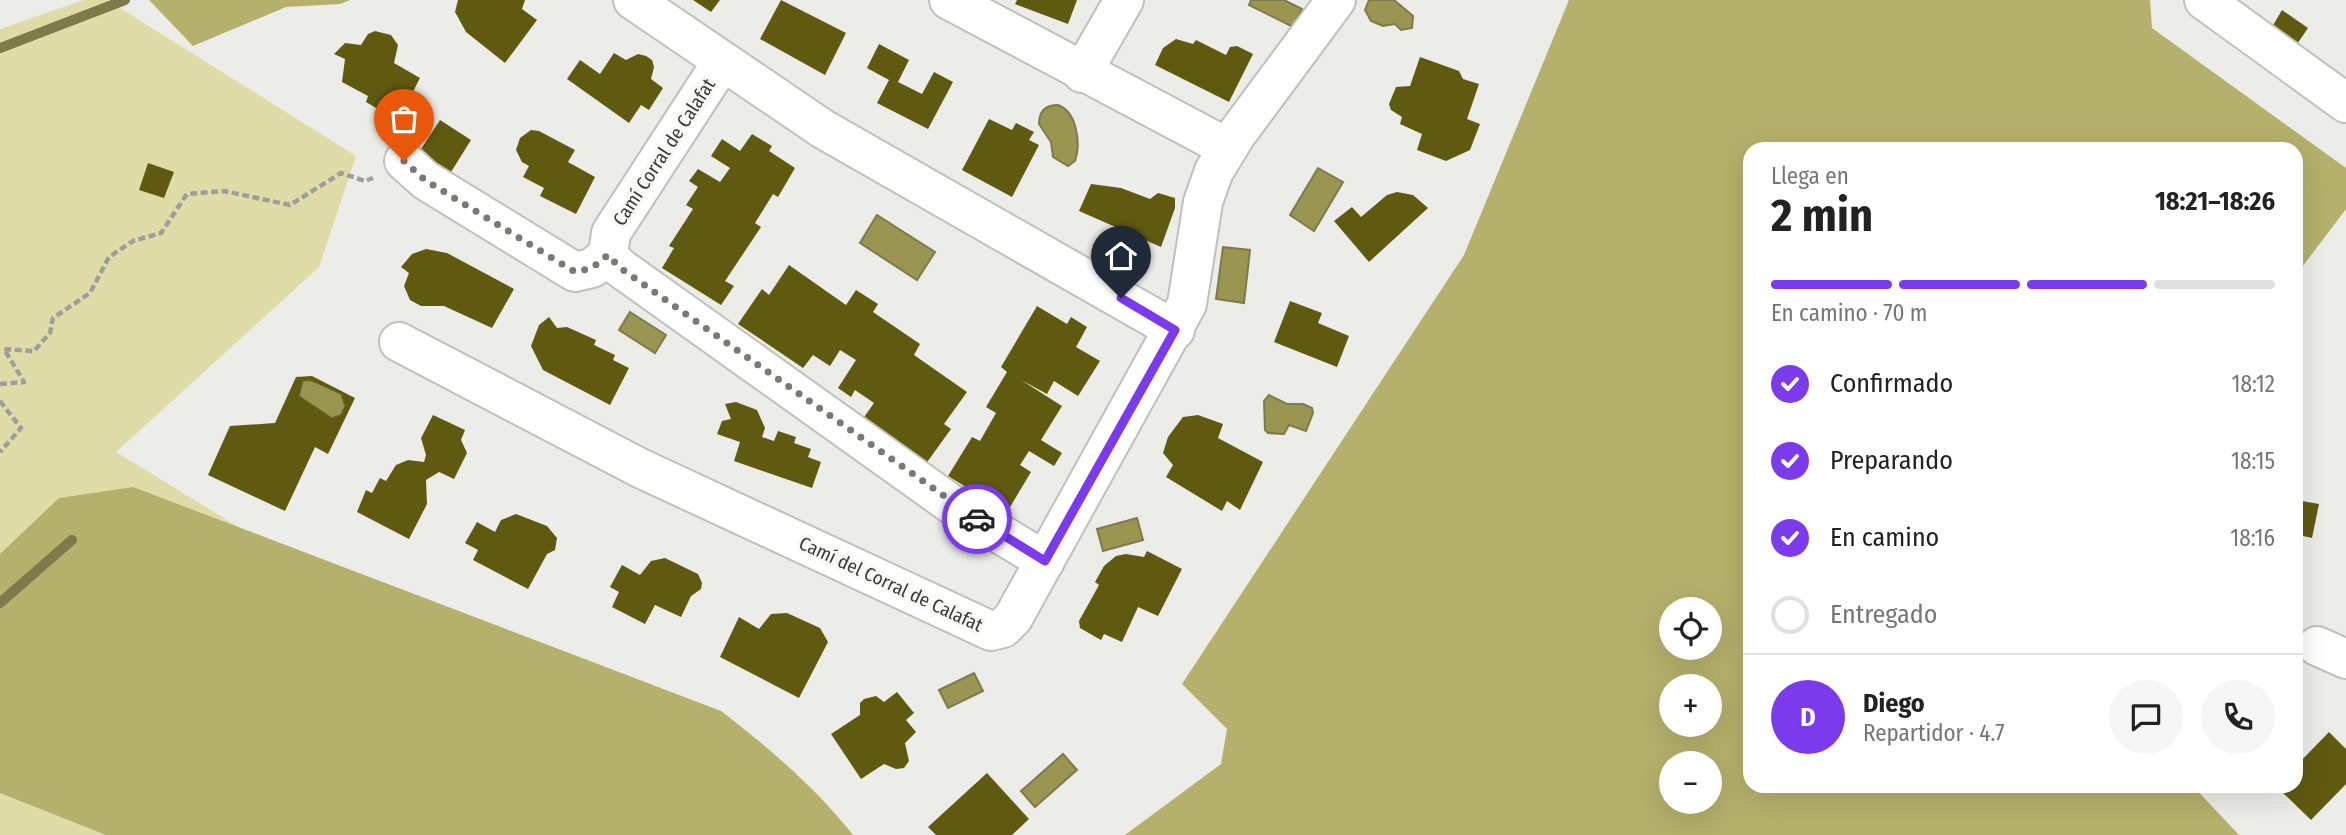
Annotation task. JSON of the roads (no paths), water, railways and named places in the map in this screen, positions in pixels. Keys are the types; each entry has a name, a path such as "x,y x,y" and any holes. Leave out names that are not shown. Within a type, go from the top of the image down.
{"street":[{"name":"Camí Corral de Calafat","path":"633,0 823,129 1175,330"},
{"path":"949,0 1082,73 1228,148"},
{"path":"1082,73 1124,0"},
{"name":"Camí del Corral de Calafat","path":"399,342 640,468 991,631 1003,628 1013,618 1175,330 1187,304 1193,280 1208,184 1228,148 1336,0"},
{"path":"2204,0 2346,103"},
{"name":"Camí Corral de Calafat","path":"608,255 611,233 722,62"},
{"path":"414,170 575,272 592,268 608,255 619,267 903,470 1045,561"}],"waterway":[{"path":"0,48 125,0"},
{"path":"0,603 72,540"}]}
